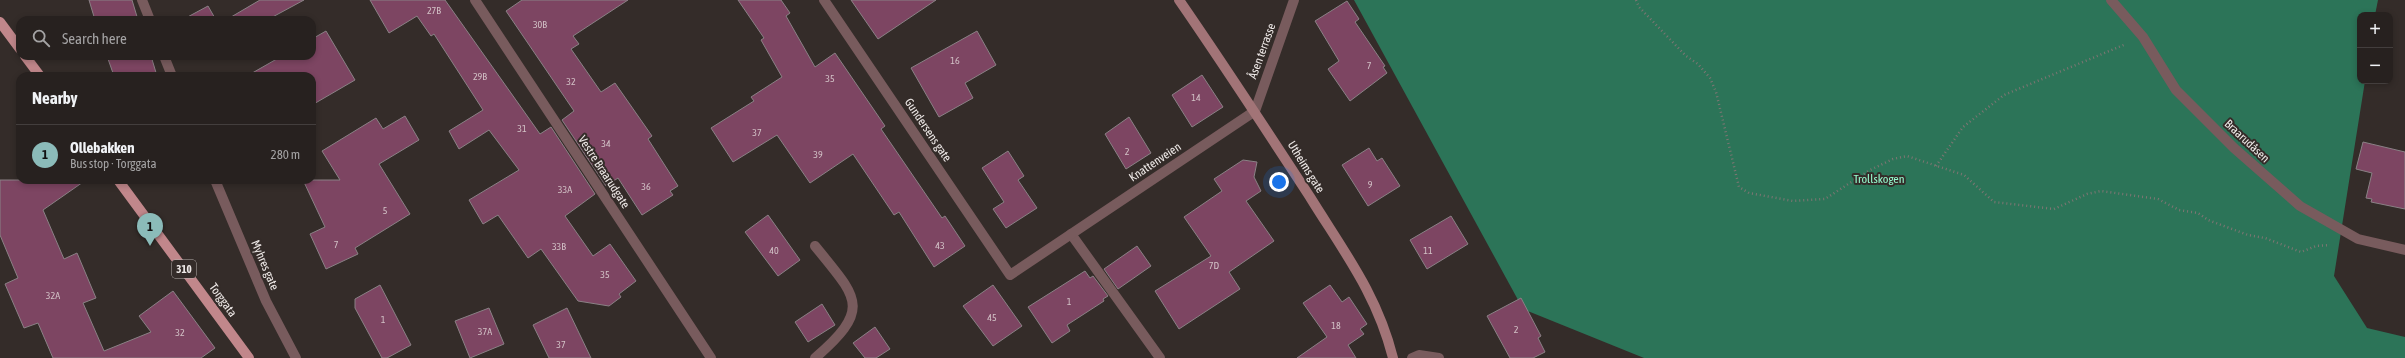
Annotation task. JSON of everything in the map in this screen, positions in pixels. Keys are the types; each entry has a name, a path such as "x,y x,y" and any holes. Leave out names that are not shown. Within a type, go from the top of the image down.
{"main road":[{"name":"Utheims gate","path":"1179,0 1254,111 1369,290 1385,328 1393,358"},
{"path":"0,22 16,44"},
{"path":"28,60 37,72"},
{"name":"Torggata","path":"121,184 249,358"}],"street":[{"path":"142,0 148,16"},
{"name":"Vestre Braarudgate","path":"475,0 711,358"},
{"name":"Gundersens gate","path":"824,0 1010,275"},
{"name":"Åsen terrasse","path":"1254,111 1294,0"},
{"name":"Braarudåsen","path":"2111,0 2143,37 2176,90 2234,148 2300,206 2358,238 2405,250"},
{"path":"166,60 170,72"},
{"name":"Knattenveien","path":"1010,275 1254,111"},
{"name":"Myhres gate","path":"217,184 266,301 296,358"},
{"path":"1070,234 1160,358"},
{"path":"814,246 848,288 854,307 849,324 815,358"},
{"path":"1412,358 1419,355 1439,358"}],"path":[{"path":"1636,0 1639,7 1686,56 1698,64 1710,78 1716,92 1739,187 1749,193 1793,201 1825,199 1870,170 1893,158 1907,156 1964,175 1994,202 2054,209 2087,194 2101,191 2158,199 2179,210 2198,213 2208,220 2248,235 2265,238 2301,252 2316,246 2344,244 2358,238"},
{"path":"1936,166 1962,127 2004,94 2143,37"}],"green space":[{"name":"Trollskogen","path":"1354,0 2378,0 2376,12 2357,12 2357,84 2365,84 2334,276 2367,328 2405,337 2405,358 1644,358 1523,309"}],"building":[{"path":"89,0 132,0 137,16 94,16"},
{"path":"260,0 304,0 274,16 233,16"},
{"path":"370,0 445,0 540,134 551,127 595,194 565,216 593,256 610,244 636,281 619,294 621,297 609,306 578,301 541,249 528,258 498,215 483,224 469,200 519,170 489,130 459,149 449,131 483,110 434,34 431,36 417,16 389,33"},
{"path":"522,0 628,0 573,36 579,44 571,49 601,92 615,83 652,136 648,139 678,186 670,191 673,195 642,215 618,178 606,186 562,120 574,111 506,11"},
{"path":"738,0 781,0 790,13 786,16 815,67 835,53 885,126 881,129 942,218 945,216 965,246 934,267 899,212 894,215 853,154 810,183 777,135 733,162 711,128 754,101 751,97 782,77 761,40 764,38"},
{"path":"851,0 936,0 878,39"},
{"path":"1347,1 1359,19 1355,22 1385,66 1383,67 1387,73 1350,101 1328,69 1339,61 1315,21"},
{"path":"208,6 214,16 189,16"},
{"path":"326,31 355,80 316,103 316,72 254,72 275,60 316,60 316,37"},
{"path":"977,31 996,65 965,83 973,98 939,117 911,68"},
{"path":"108,60 152,60 156,72 113,72"},
{"path":"1202,75 1223,107 1192,127 1172,95"},
{"path":"405,116 419,140 379,164 410,214 355,248 358,254 326,269 310,234 325,227 305,184 316,184 316,180 340,180 322,151 376,118 383,129"},
{"path":"1129,117 1151,153 1126,169 1105,134"},
{"path":"2363,142 2405,152 2405,209 2371,202 2372,199 2366,198 2372,173 2356,169"},
{"path":"1369,148 1377,161 1382,158 1400,186 1368,206 1342,165"},
{"path":"1008,151 1024,176 1018,180 1037,208 1006,228 993,209 1004,202 982,168"},
{"path":"1243,160 1257,162 1254,177 1261,191 1246,201 1274,241 1229,272 1240,289 1179,329 1155,291 1211,256 1184,217 1222,191 1214,179"},
{"path":"0,180 16,180 16,184 80,184 43,210 64,259 77,253 96,298 83,303 104,351 151,332 139,316 173,291 215,348 201,358 53,358 38,323 24,328 5,284 18,278 0,235"},
{"path":"768,215 800,260 778,276 745,232"},
{"path":"1451,216 1468,244 1427,269 1410,240"},
{"path":"1137,246 1151,266 1118,289 1104,269"},
{"path":"1085,271 1090,278 1093,276 1108,296 1103,299 1104,301 1067,325 1070,331 1052,343 1028,307"},
{"path":"380,285 411,345 387,358 382,358 355,308 355,299"},
{"path":"993,285 1022,326 993,346 963,306"},
{"path":"1330,285 1342,302 1349,297 1367,324 1360,329 1364,334 1348,345 1356,358 1297,358 1327,337 1303,303"},
{"path":"1521,298 1541,336 1538,338 1545,352 1533,358 1510,358 1487,316"},
{"path":"822,304 835,325 808,342 795,322"},
{"path":"489,308 504,344 470,358 455,321"},
{"path":"567,308 591,358 549,358 533,325"},
{"path":"875,327 890,349 876,358 865,358 853,343"}],"place":[{"name":"Ollebakken","path":"150,246"}]}
